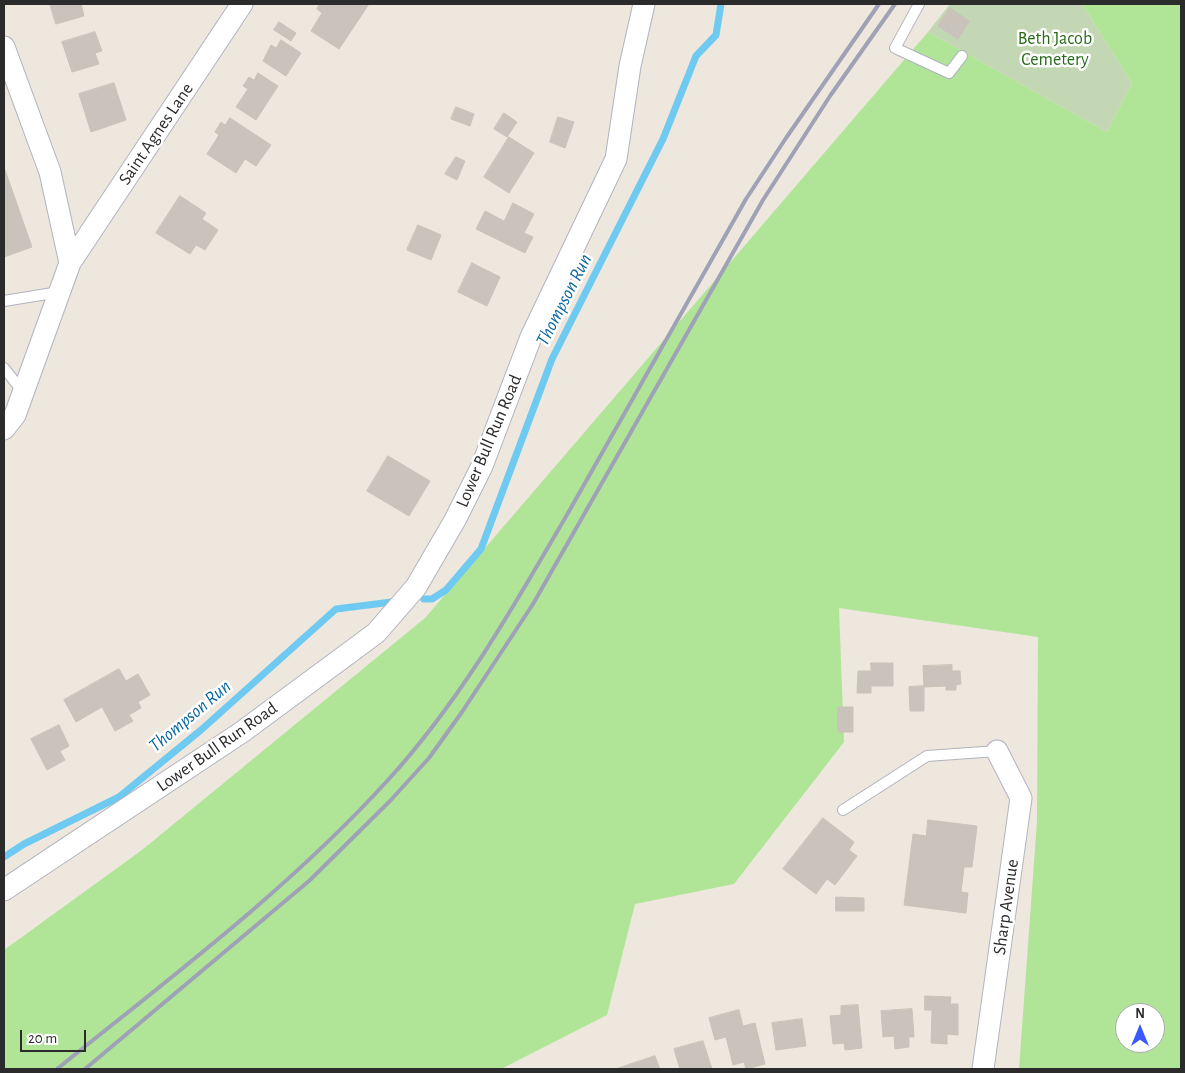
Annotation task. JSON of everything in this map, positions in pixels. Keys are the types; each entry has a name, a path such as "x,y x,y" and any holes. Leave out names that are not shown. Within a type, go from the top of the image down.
{"street":[{"name":"Saint Agnes Lane","path":"4,429 15,414 70,263 242,4"},
{"name":"Lower Bull Run Road","path":"4,890 242,732 376,632 416,587 455,520 482,466 531,337 616,159 630,66 644,4"},
{"path":"4,47 50,172 70,263"},
{"name":"Sharp Avenue","path":"983,1069 1022,798 998,750"}],"lane":[{"path":"919,4 895,48 949,73 962,56"},
{"path":"4,301 60,292"},
{"path":"4,368 23,392"},
{"path":"844,810 927,756 998,750"}],"green space":[{"name":"Beth Jacob Cemetery","path":"950,4 1082,4 1132,83 1107,132 928,32"},
{"path":"1082,4 1181,4 1181,1069 1019,1069 1037,821 1038,637 839,608 844,742 734,884 635,904 607,1015 501,1069 4,1069 4,950 142,850 425,618 928,32 1107,132 1132,83"}],"building":[{"path":"50,4 81,4 84,16 56,24"},
{"path":"320,4 369,4 339,49 311,31 322,13 317,9"},
{"path":"950,8 969,21 958,39 938,26"},
{"path":"279,22 296,33 291,41 274,30"},
{"path":"95,32 102,51 95,53 99,64 72,72 62,42"},
{"path":"281,40 301,53 286,76 263,61 271,45 276,48"},
{"path":"258,73 278,86 256,120 236,107 248,89 243,86 249,77 254,80"},
{"path":"114,83 126,120 91,132 79,94"},
{"path":"456,107 474,114 470,126 451,119"},
{"path":"504,113 517,122 507,137 494,129"},
{"path":"558,117 574,122 565,148 550,142"},
{"path":"230,118 271,145 256,166 245,159 236,173 207,154 219,135 215,132 221,122 225,125"},
{"path":"509,137 534,153 509,193 484,177"},
{"path":"456,157 465,161 457,180 445,174"},
{"path":"4,167 32,247 4,257"},
{"path":"180,196 206,213 202,219 218,230 205,250 196,245 190,254 156,233"},
{"path":"513,203 534,214 524,233 533,237 525,253 476,229 485,211 504,221"},
{"path":"418,225 441,235 431,260 407,250"},
{"path":"472,263 500,277 487,306 458,292"},
{"path":"388,456 430,481 409,516 367,491"},
{"path":"871,663 893,663 893,686 871,686 871,693 857,693 858,671 871,671"},
{"path":"952,665 952,671 960,671 961,684 956,685 956,690 946,690 946,686 924,687 923,666"},
{"path":"119,669 126,681 138,674 150,695 138,702 141,708 129,715 133,721 115,731 102,707 76,722 64,700"},
{"path":"924,686 924,711 910,711 909,687"},
{"path":"838,707 853,707 853,732 838,732"},
{"path":"59,725 69,746 60,751 65,760 47,770 31,739"},
{"path":"823,818 854,842 849,850 857,856 835,885 827,879 816,894 783,869"},
{"path":"928,820 977,826 972,867 964,867 961,892 968,893 966,913 904,905 913,834 926,836"},
{"path":"836,897 864,898 864,911 836,911"},
{"path":"925,996 951,997 950,1004 958,1004 958,1035 947,1034 947,1044 931,1043 932,1010 925,1010"},
{"path":"858,1005 862,1048 845,1050 844,1043 833,1044 830,1016 841,1015 841,1006"},
{"path":"912,1009 914,1037 909,1037 909,1047 895,1049 894,1036 883,1037 881,1011"},
{"path":"739,1010 743,1026 755,1023 765,1064 746,1069 744,1062 733,1065 726,1037 715,1040 709,1018"},
{"path":"802,1019 806,1046 776,1050 772,1023"},
{"path":"703,1041 712,1069 680,1069 674,1049"},
{"path":"655,1056 660,1069 616,1069"}],"waterway":[{"name":"Thompson Run","path":"424,599 432,599 446,590 481,549 552,359 663,139 696,56 716,35 721,4"},
{"name":"Thompson Run","path":"4,857 24,844 119,797 201,730 336,609 392,602"}],"railway":[{"path":"57,1069 186,966 311,858 388,780 439,718 507,617 613,435 746,199 879,4"},
{"path":"85,1069 309,881 390,801 429,758 462,712 533,604 763,200 830,96 895,4"}]}
